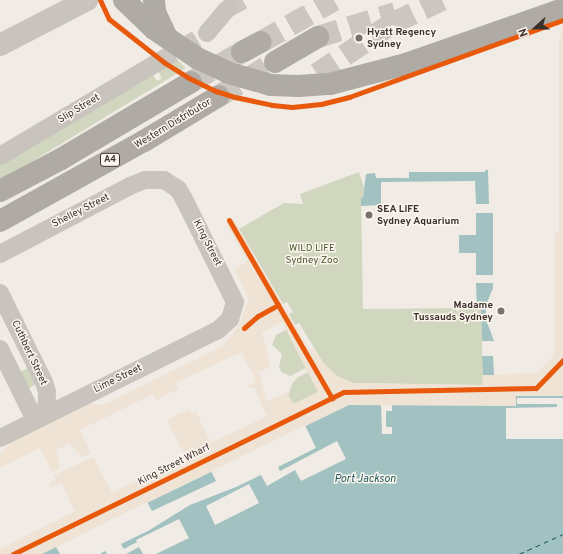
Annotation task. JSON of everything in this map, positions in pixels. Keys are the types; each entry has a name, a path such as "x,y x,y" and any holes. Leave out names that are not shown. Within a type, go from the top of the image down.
{"highway":[{"path":"124,0 142,18 166,37 197,58 229,73 271,85 299,86 330,84 406,64 563,9"},
{"path":"154,0 155,12 166,37"},
{"path":"274,62 318,37"},
{"path":"242,52 261,42"},
{"name":"A4","path":"0,191 67,155 191,82"},
{"name":"Western Distributor","path":"0,221 144,142 219,96"}],"street":[{"path":"0,45 87,0"},
{"path":"207,33 227,9"},
{"name":"Slip Street","path":"0,156 158,62"},
{"name":"Shelley Street","path":"0,254 130,186 145,180 164,180"},
{"name":"King Street","path":"164,180 178,189 233,295 235,302 232,315"},
{"name":"Cuthbert Street","path":"0,293 44,382 47,392 41,418"},
{"name":"Lime Street","path":"0,438 218,330 230,319 232,315"},
{"path":"0,349 41,418"}],"green space":[{"path":"177,60 186,68 0,181 0,163 153,75 157,81 162,78 158,71"},
{"name":"WILD LIFE Sydney Zoo","path":"359,172 364,187 363,198 361,198 363,309 481,308 483,385 353,383 337,376 324,364 299,323 295,325 289,314 293,312 287,302 283,304 239,229 284,203 303,204 300,194"},
{"path":"287,329 306,368 290,376 281,372 279,366 282,354 272,345 276,335"},
{"path":"31,367 39,383 25,390 17,373"},
{"path":"308,372 318,392 294,404 288,396 292,384 297,378"}],"shaded area":[{"path":"563,24 563,396 517,396 517,406 349,405 42,554 0,554 0,549 75,511 61,483 51,487 49,484 56,480 53,476 93,457 112,493 185,456 167,420 189,409 191,414 196,412 211,443 267,416 254,387 249,389 248,386 256,382 253,376 259,373 267,402 289,391 289,399 294,404 318,392 282,322 262,333 271,366 253,375 241,352 176,383 179,389 157,400 153,394 80,430 91,453 82,457 69,443 56,450 60,468 52,472 40,448 0,468 0,455 11,442 88,403 103,405 224,345 239,325 249,299 235,269 248,261 225,223 233,218 310,350 314,348 324,364 337,376 353,383 482,385 483,375 537,373 554,356 555,232 559,234 559,42"}],"water":[{"path":"485,170 488,170 489,204 476,204 475,181 381,182 381,205 361,206 361,198 363,198 366,174 375,173 376,178 409,178 409,172 485,172"},
{"path":"476,213 493,213 493,275 476,275 476,253 459,253 459,235 476,235"},
{"path":"476,283 493,283 493,288 486,305 486,314 487,322 494,341 482,341 481,308 477,308"},
{"path":"482,356 493,356 494,375 483,375"},
{"name":"Port Jackson","path":"516,396 563,396 563,554 42,554 349,405 516,406"}],"pier":[{"path":"517,398 563,398 563,439 506,439 506,408 557,407 557,404 517,404"},
{"path":"381,405 392,405 392,411 386,411 386,427 392,427 392,434 382,434"},
{"path":"305,425 316,448 278,467 280,471 337,441 346,459 301,481 295,470 267,486 261,475 236,487 190,505 148,531 121,544 124,549 137,542 136,540 179,519 189,538 156,554 143,554 139,547 126,554 107,554 105,551 100,554 60,554 56,547 147,502 152,511 216,481 211,471"},
{"path":"249,484 259,503 215,525 206,506"}],"ferry route":[{"path":"519,554 563,534"}],"tunnel":[{"path":"227,9 244,0"},
{"path":"261,42 334,0"},
{"path":"317,74 393,23 442,0"},
{"path":"318,37 395,13"},
{"path":"158,62 207,33"},
{"path":"191,82 242,52"},
{"path":"219,96 275,62"}],"cycle path":[{"path":"100,0 109,19 165,63 189,78 216,91 235,97 272,105 292,107 321,104 349,97 563,20"},
{"path":"229,220 278,305"},
{"path":"244,328 258,316 278,305 332,398"},
{"name":"King Street Wharf","path":"13,554 343,392 536,388 563,360"}],"place":[{"name":"Hyatt Regency Sydney","path":"359,38"},
{"name":"SEA LIFE Sydney Aquarium","path":"369,215"},
{"name":"Madame Tussauds Sydney","path":"501,311"}]}
